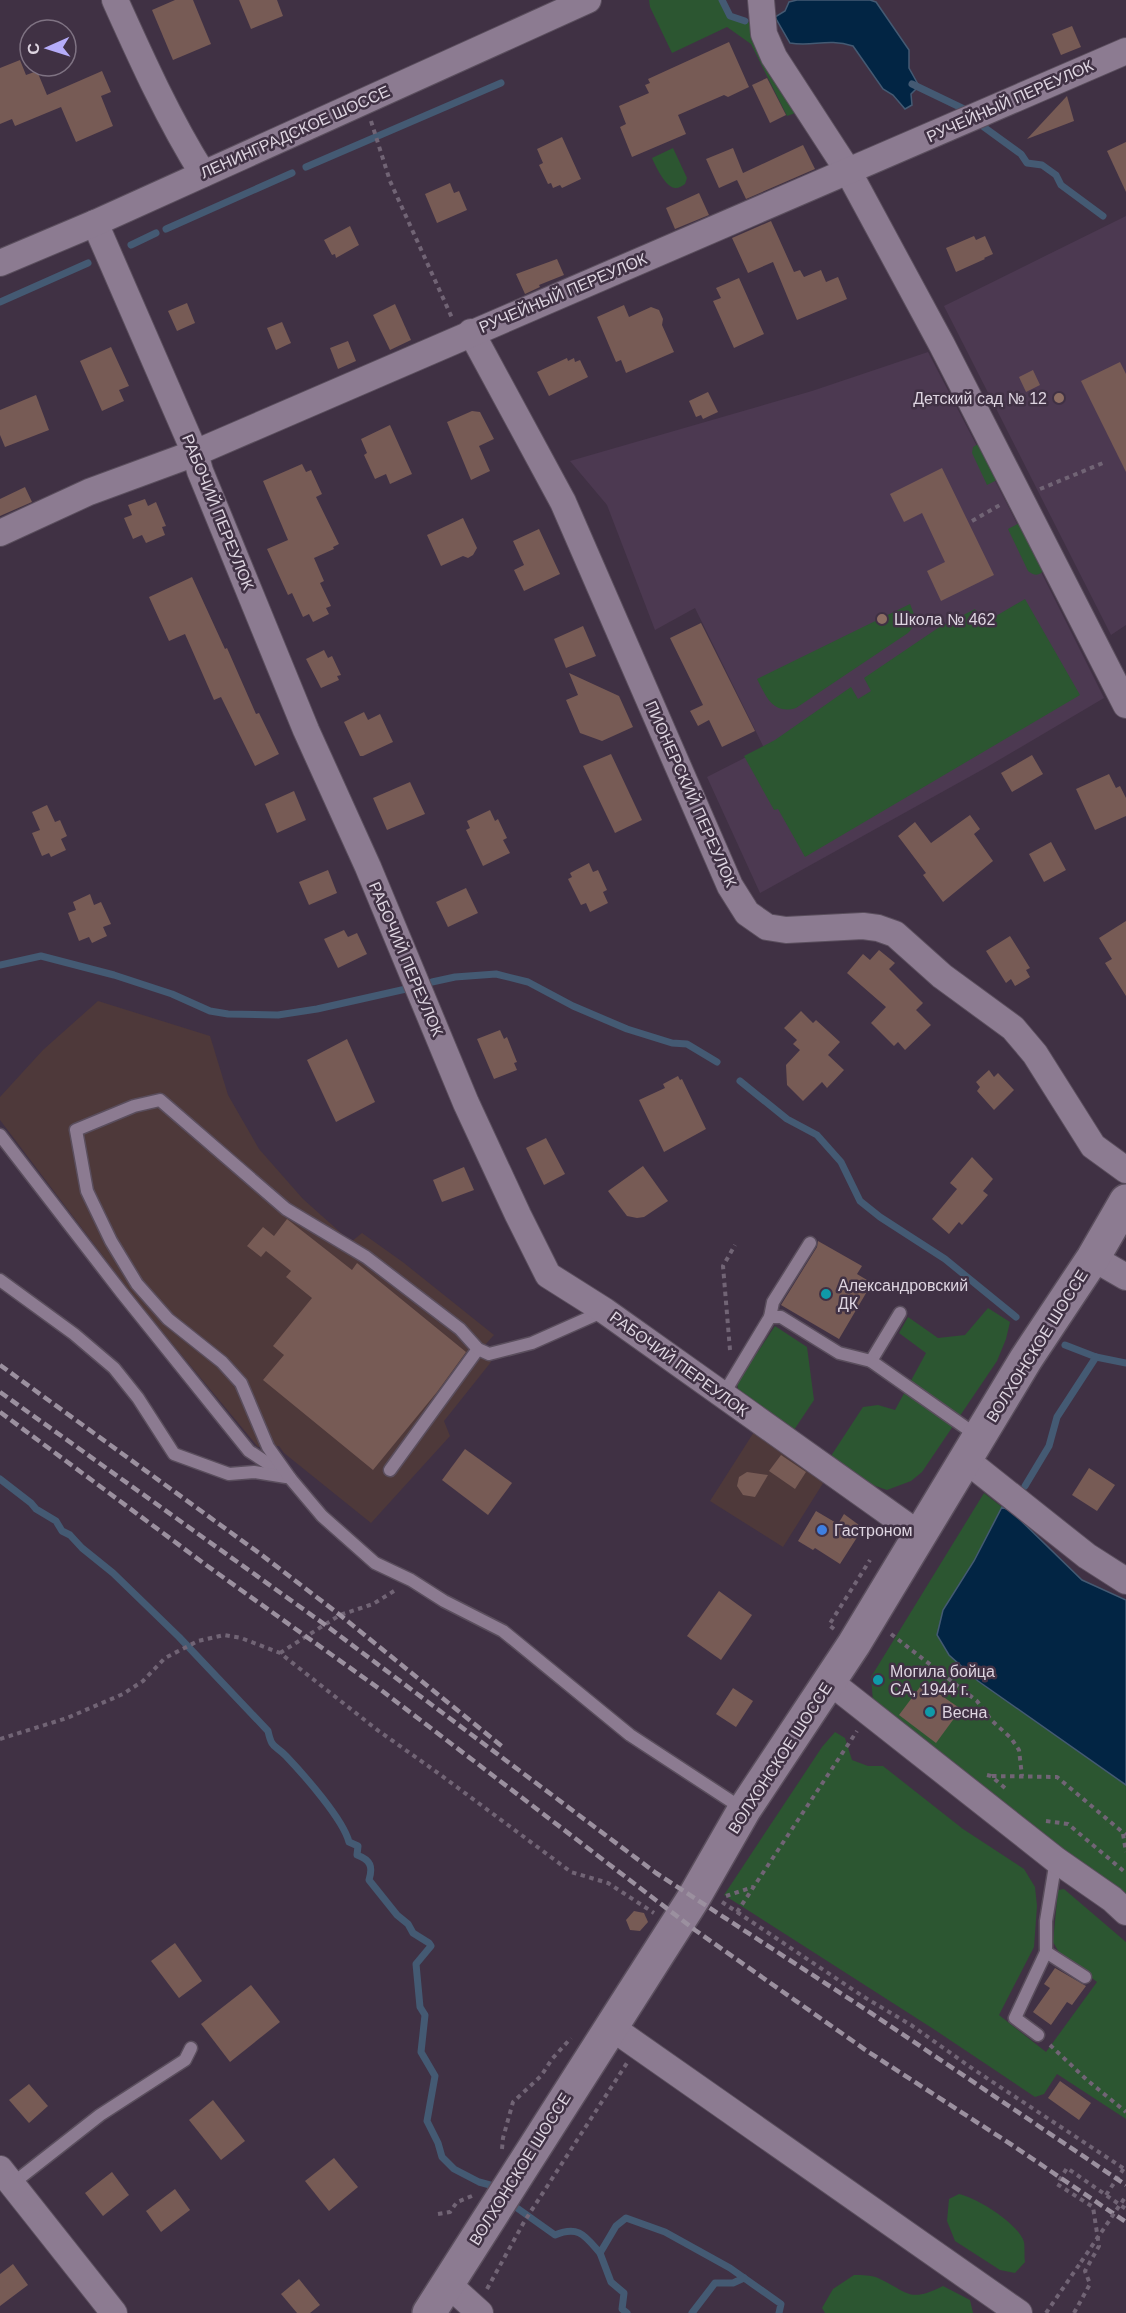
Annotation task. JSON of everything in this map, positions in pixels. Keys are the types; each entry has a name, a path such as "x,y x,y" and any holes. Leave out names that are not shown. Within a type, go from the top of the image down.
{"main road":[{"name":"ВОЛХОНСКОЕ ШОССЕ","path":"429,2313 508,2203 611,2027 693,1899 744,1810 854,1644 1026,1359 1093,1258 1126,1201"}],"street":[{"path":"115,0 155,90 178,134 203,174"},
{"name":"ЛЕНИНГРАДСКОЕ ШОССЕ","path":"0,263 94,223 588,0"},
{"path":"761,12 774,57 848,171 942,345 1126,705"},
{"name":"РУЧЕЙНЫЙ ПЕРЕУЛОК","path":"0,533 89,492 195,453 466,334 1126,51"},
{"name":"РАБОЧИЙ ПЕРЕУЛОК","path":"94,223 195,453 200,471 306,730 368,867 466,1102 548,1275 605,1311 920,1535"},
{"name":"ПИОНЕРСКИЙ ПЕРЕУЛОК","path":"466,334 563,502 725,876 747,913 767,927 786,930 863,926 895,934 942,976 1013,1028 1035,1054 1093,1146 1126,1170"},
{"path":"1093,1258 1126,1277"},
{"path":"973,1448 1087,1556 1126,1581"},
{"path":"829,1682 1126,1912"},
{"path":"611,2027 995,2302 1019,2313"},
{"path":"6,2176 114,2313"},
{"path":"448,2284 478,2311"}],"lane":[{"path":"605,1311 532,1343 489,1354 478,1349 460,1329 366,1257 286,1209 160,1100 134,1106 76,1130 87,1191 111,1241 137,1284 168,1319 222,1362 241,1383 268,1447 322,1516 375,1563 411,1580 444,1601 503,1631 630,1735 744,1810"},
{"path":"0,1135 122,1293 249,1451 290,1478"},
{"path":"717,1391 770,1317 773,1302 810,1243"},
{"path":"0,1280 74,1334 114,1368 138,1398 174,1454 229,1474 254,1472 290,1478"},
{"path":"871,1361 900,1313"},
{"path":"770,1317 781,1317 839,1353 871,1361 973,1448"},
{"path":"390,1470 478,1349"},
{"path":"1038,2035 1015,2018 1046,1952 1046,1922 1056,1860"},
{"path":"1046,1952 1085,1977"},
{"path":"6,2176 185,2060 191,2048"}],"path":[{"path":"363,101 376,132 390,181 466,334"},
{"path":"1038,490 1103,463"},
{"path":"717,1391 731,1359 723,1266 735,1245"},
{"path":"280,1653 340,1615 373,1604 411,1580"},
{"path":"888,1632 977,1701 991,1720 1011,1738 1018,1750 1022,1776"},
{"path":"0,1739 67,1718 123,1694 143,1681 165,1658 198,1641 224,1635 241,1638 280,1653 376,1729 571,1872 608,1883 674,1928"},
{"path":"737,1912 854,1738 867,1711"},
{"path":"991,1776 1058,1777 1125,1834 1126,1852"},
{"path":"754,1886 717,1899 1125,2169 1106,2194"},
{"path":"1038,2035 1126,2112"},
{"path":"478,2311 508,2203 638,2046"},
{"path":"1074,2313 1090,2284 1085,2271 1100,2246 1093,2206 1057,2184 1066,2168 1126,2209"},
{"path":"1047,2311 1126,2196"},
{"path":"438,2214 450,2212 457,2202 508,2203"}],"shaded area":[{"name":"Детский сад № 12","path":"1126,216 1126,625 1111,635 944,306"},
{"name":"Школа № 462","path":"928,352 1104,698 987,767 760,893 707,777 764,748 695,608 655,630 607,505 570,461 812,391"},
{"path":"98,1001 210,1036 228,1095 259,1149 303,1199 351,1242 362,1233 404,1263 494,1335 484,1346 491,1362 444,1421 450,1436 371,1523 284,1453 279,1446 258,1447 140,1305 0,1120 0,1097 43,1050"},
{"path":"754,1432 825,1480 783,1547 710,1501"}],"green space":[{"path":"649,0 720,0 729,19 752,23 801,111 787,116 751,44 727,27 672,53 650,7"},
{"path":"673,148 687,178 685,184 677,188 668,185 652,158"},
{"path":"981,444 997,480 987,485 972,453 973,447"},
{"path":"1023,521 1044,570 1039,574 1028,571 1008,529"},
{"path":"1025,599 1080,695 805,857 778,809 774,810 744,756 775,740 851,687 858,699 871,691 864,678 938,628 975,609 984,623"},
{"path":"910,604 915,619 908,633 796,708 781,709 767,697 757,679"},
{"path":"988,1308 1010,1322 1006,1339 997,1361 922,1472 911,1481 887,1490 864,1482 829,1459 863,1407 878,1405 895,1410 926,1353 899,1333 908,1317 938,1338 965,1335"},
{"path":"775,1326 807,1347 814,1400 792,1433 739,1395 737,1383"},
{"path":"984,1493 1002,1507 974,1561 978,1681 1126,1785 1126,1900 873,1701 871,1677"},
{"path":"835,1732 845,1738 852,1760 868,1766 883,1766 963,1829 1024,1869 1035,1887 1037,1906 1034,1947 999,2015 1046,2052 1097,1982 1060,1954 1053,1942 1058,1890 1064,1889 1126,1942 1126,2119 1057,2074 1044,2094 1035,2097 724,1895 822,1747"},
{"path":"959,2194 996,2212 1020,2235 1024,2242 1025,2262 1015,2273 1000,2270 955,2241 947,2221 949,2199"},
{"path":"854,2275 875,2277 908,2294 915,2295 943,2286 970,2300 973,2313 825,2313 822,2308 833,2289"}],"water":[{"path":"797,0 870,0 876,2 909,50 909,68 919,86 911,94 912,105 905,109 893,95 883,89 853,46 835,43 790,43 775,17 785,11 789,2"},
{"path":"1002,1507 1011,1511 1082,1580 1126,1600 1126,1785 978,1681 949,1655 937,1635 943,1610 974,1561"}],"building":[{"path":"175,0 193,0 211,44 173,60 152,10"},
{"path":"239,0 277,0 283,16 251,29"},
{"path":"1072,26 1081,47 1061,55 1052,34"},
{"path":"729,42 749,87 678,115 686,134 632,157 620,127 626,124 619,106 649,93 645,85 650,83 648,79"},
{"path":"18,61 18,78 40,78 47,95 102,71 111,92 101,96 113,126 76,142 61,107 15,126 12,119 0,124 0,68"},
{"path":"767,78 786,115 770,123 752,85"},
{"path":"1067,96 1074,121 1027,139"},
{"path":"562,137 581,179 562,188 560,185 553,188 551,183 548,184 539,165 543,163 537,149"},
{"path":"1126,142 1126,192 1107,151"},
{"path":"803,145 815,169 746,199 737,180 719,188 706,159 733,148 743,173"},
{"path":"450,183 454,193 459,191 467,210 437,223 425,194"},
{"path":"699,193 709,215 675,229 666,208"},
{"path":"771,221 794,272 800,270 804,277 821,270 826,282 838,277 847,299 797,320 773,262 748,273 732,238"},
{"path":"350,226 359,245 336,258 324,240"},
{"path":"974,236 976,240 985,236 993,254 956,272 946,248"},
{"path":"557,259 564,275 539,285 540,287 525,294 516,274"},
{"path":"739,278 764,334 734,348 713,301 721,298 716,288"},
{"path":"187,303 195,323 177,331 168,311"},
{"path":"395,304 411,340 390,350 373,315"},
{"path":"624,305 629,317 651,307 659,310 663,319 662,325 674,352 626,373 621,360 616,362 597,317"},
{"path":"282,322 291,343 276,350 267,328"},
{"path":"348,341 356,361 338,369 330,348"},
{"path":"111,347 129,386 119,390 124,401 102,411 80,361"},
{"path":"567,358 568,361 574,358 575,362 580,360 588,377 549,396 537,372"},
{"path":"1120,362 1126,374 1126,472 1081,381"},
{"path":"1033,370 1040,385 1026,392 1019,377"},
{"path":"708,392 718,412 703,419 701,415 696,417 689,401"},
{"path":"36,395 49,430 5,447 0,435 0,410"},
{"path":"472,411 480,412 494,439 479,446 490,471 471,480 447,422"},
{"path":"390,425 412,474 390,484 386,474 375,479 364,455 367,453 361,439"},
{"path":"302,464 306,472 311,470 322,494 316,497 339,544 333,547 334,549 314,558 324,581 320,583 331,606 326,608 329,614 313,622 309,614 303,617 292,593 288,595 267,549 288,540 263,481"},
{"path":"942,468 994,575 941,601 927,571 945,562 922,513 904,522 890,494"},
{"path":"25,487 32,502 0,516 0,499"},
{"path":"145,499 148,506 156,502 166,526 162,527 165,535 146,543 142,535 133,539 124,518 132,515 128,505"},
{"path":"463,518 477,548 468,558 463,556 441,566 427,535"},
{"path":"539,529 560,574 524,591 514,570 524,565 513,541"},
{"path":"192,577 256,714 259,713 279,754 255,766 221,697 214,700 185,634 169,641 149,597"},
{"path":"701,623 755,731 722,747 709,720 698,726 690,711 703,705 670,638"},
{"path":"583,626 596,656 566,668 554,639"},
{"path":"324,650 328,658 332,656 341,675 337,676 339,680 321,688 306,659"},
{"path":"569,673 619,696 633,727 602,741 580,733 566,700 578,695"},
{"path":"364,712 368,720 380,714 393,742 360,756 344,722"},
{"path":"611,754 642,820 615,833 583,766"},
{"path":"1032,755 1043,774 1012,792 1001,773"},
{"path":"1109,774 1116,788 1120,786 1126,798 1126,816 1095,830 1076,789"},
{"path":"410,782 425,814 387,830 373,798"},
{"path":"294,791 306,820 277,833 265,804"},
{"path":"47,805 55,822 60,820 67,836 61,839 66,850 51,857 49,853 42,856 32,833 40,830 32,812"},
{"path":"490,810 495,821 498,819 507,838 503,840 510,853 483,866 466,830 470,828 467,821"},
{"path":"970,815 980,829 974,834 993,861 943,902 923,875 926,873 898,836 915,822 931,843"},
{"path":"1051,842 1066,870 1044,882 1029,854"},
{"path":"589,863 593,872 598,870 607,890 603,892 608,903 590,912 586,903 581,905 568,879 572,877 570,873"},
{"path":"328,870 337,893 309,905 299,882"},
{"path":"466,888 478,913 448,927 436,902"},
{"path":"90,894 94,905 101,902 111,924 103,927 107,936 92,943 89,937 79,941 68,913 76,910 73,902"},
{"path":"1126,921 1126,996 1105,963 1112,959 1099,938"},
{"path":"344,930 348,937 357,933 367,954 338,968 324,939"},
{"path":"1010,936 1030,968 1026,970 1030,977 1015,986 1011,979 1006,983 986,951"},
{"path":"879,950 895,963 889,969 923,1003 916,1010 931,1025 905,1050 898,1042 894,1046 871,1023 886,1007 847,973 863,954 870,960"},
{"path":"801,1011 813,1023 816,1020 840,1042 828,1055 844,1070 827,1088 822,1082 803,1101 787,1085 786,1065 800,1050 793,1044 797,1040 784,1028"},
{"path":"500,1030 504,1039 507,1037 517,1062 514,1063 517,1070 494,1079 477,1039"},
{"path":"347,1039 375,1102 336,1122 307,1060"},
{"path":"989,1070 994,1077 998,1073 1014,1090 994,1110 977,1091 980,1087 976,1082"},
{"path":"678,1076 680,1080 682,1079 706,1129 664,1152 639,1100 665,1088 663,1084"},
{"path":"546,1138 565,1174 544,1185 526,1148"},
{"path":"972,1157 993,1179 983,1191 988,1195 962,1225 959,1222 949,1234 932,1219 957,1189 950,1183"},
{"path":"643,1166 668,1201 644,1217 627,1216 608,1191"},
{"path":"464,1167 474,1190 442,1202 433,1180"},
{"path":"287,1219 352,1270 357,1263 466,1352 437,1392 373,1470 263,1380 284,1355 273,1346 312,1298 286,1277 291,1271 266,1251 261,1257 247,1246 263,1227 274,1236"},
{"name":"Александровский ДК","path":"818,1241 862,1266 857,1274 872,1283 839,1339 781,1305 817,1247"},
{"path":"465,1449 512,1483 488,1515 442,1480"},
{"path":"781,1455 806,1472 795,1489 769,1471"},
{"path":"1089,1468 1115,1485 1097,1511 1072,1495"},
{"path":"747,1472 768,1475 755,1497 743,1495 737,1486 739,1477"},
{"path":"816,1511 838,1524 844,1514 863,1528 840,1564 815,1548 813,1550 798,1541"},
{"path":"719,1591 752,1615 721,1660 687,1636"},
{"name":"Весна","path":"923,1683 961,1709 936,1743 899,1715"},
{"path":"733,1688 753,1701 736,1727 716,1714"},
{"path":"634,1911 644,1913 648,1922 640,1931 630,1930 626,1920"},
{"path":"175,1943 202,1981 179,1998 151,1961"},
{"path":"1055,1968 1086,1986 1072,2005 1067,2002 1051,2025 1033,2012 1050,1988 1044,1984"},
{"path":"251,1985 280,2022 230,2062 201,2024"},
{"path":"1060,2081 1091,2103 1079,2120 1048,2098"},
{"path":"29,2084 48,2106 29,2123 9,2100"},
{"path":"213,2100 245,2141 221,2160 189,2120"},
{"path":"334,2158 358,2187 329,2211 305,2181"},
{"path":"112,2172 129,2195 103,2216 85,2193"},
{"path":"175,2189 190,2210 161,2232 146,2211"},
{"path":"13,2264 28,2285 0,2306 0,2274"},
{"path":"299,2279 320,2305 310,2313 297,2313 281,2294"}],"waterway":[{"path":"722,0 730,16 745,21"},
{"path":"306,167 501,83"},
{"path":"912,84 964,109"},
{"path":"981,125 1021,154 1027,163 1042,165 1056,175 1061,185 1103,216"},
{"path":"166,229 292,173"},
{"path":"131,245 156,233"},
{"path":"0,302 88,263"},
{"path":"0,965 41,956 114,975 172,994 210,1011 228,1014 278,1015 317,1009 406,989"},
{"path":"432,982 455,977 496,974 528,982 573,1006 627,1029 672,1043 687,1044 717,1062"},
{"path":"740,1081 787,1119 817,1135 841,1162 860,1201 880,1217 945,1259 1016,1317"},
{"path":"1065,1345 1096,1357 1126,1363"},
{"path":"1025,1486 1049,1446 1057,1417 1096,1357"},
{"path":"0,1479 36,1509 56,1521 62,1531 70,1535 113,1573 179,1637 268,1731 272,1744 303,1774 331,1810 349,1842 358,1846 357,1855 370,1865 369,1880 397,1915 408,1924 413,1933 429,1943 431,1946 416,1964 420,2007 425,2015 421,2052 435,2076 427,2121 442,2157 454,2169 490,2185 497,2191"},
{"path":"510,2203 555,2235 570,2231 581,2234 600,2253 616,2226 626,2218 665,2232 730,2268 781,2304 779,2313"},
{"path":"600,2253 611,2282 624,2293 622,2309 627,2313"},
{"path":"692,2313 715,2283 733,2283 744,2278"}],"railway":[{"path":"0,1365 259,1553 340,1615 504,1748"},
{"path":"0,1392 324,1624 656,1873 871,2013 1126,2185"},
{"path":"0,1412 206,1565 381,1690 695,1930 867,2051 1126,2222"}],"place":[{"name":"Детский сад № 12","path":"1059,398"},
{"name":"Школа № 462","path":"882,619"},
{"name":"Александровский ДК","path":"826,1294"},
{"name":"Гастроном","path":"822,1530"},
{"name":"Могила бойца СА, 1944 г.","path":"878,1680"},
{"name":"Весна","path":"930,1712"}]}
